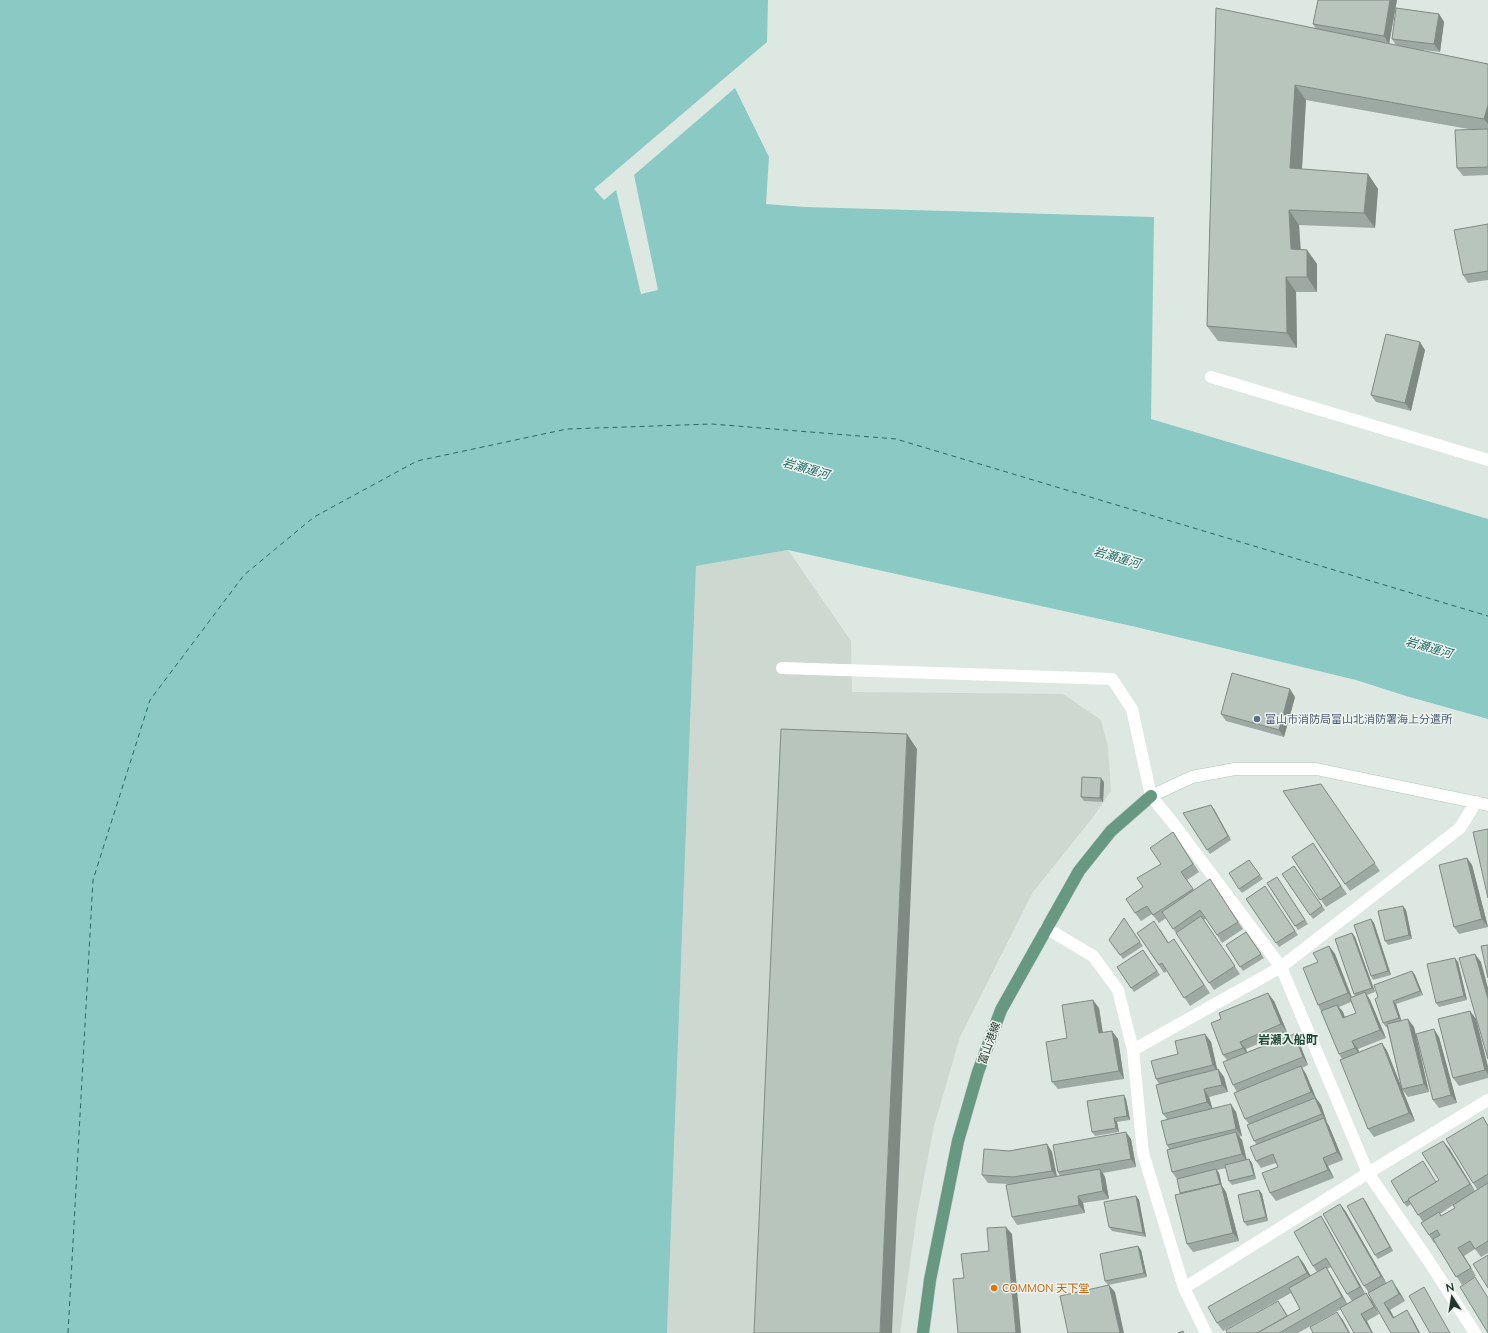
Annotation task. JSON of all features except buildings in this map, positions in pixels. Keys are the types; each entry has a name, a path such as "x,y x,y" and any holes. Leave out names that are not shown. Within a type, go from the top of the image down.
{"main road":[{"name":"富山港線","path":"923,1333 930,1280 958,1141 978,1072 1001,1010 1079,871 1111,831 1151,796"}],"street":[{"path":"1211,376 1488,460"},
{"path":"782,668 1112,679 1132,709 1151,796 1281,967 1368,1173 1428,1260 1475,1333"},
{"path":"1151,796 1192,777 1235,769 1316,768 1488,805"},
{"path":"1133,1050 1281,967 1460,828 1476,802"},
{"path":"1046,928 1093,956 1118,990 1133,1050 1143,1153 1184,1288 1206,1333"},
{"path":"1184,1288 1488,1100"}],"shaded area":[{"path":"788,550 851,641 852,692 1063,694 1101,720 1108,747 1111,791 1094,816 1033,892 960,1037 934,1126 917,1214 900,1333 667,1333 696,566"}],"water":[{"name":"岩瀬運河","path":"0,0 768,0 767,42 594,189 604,200 616,190 641,294 658,290 634,175 735,88 769,157 766,204 804,207 1154,217 1151,419 1488,519 1488,719 1356,680 1136,627 788,550 696,566 667,1333 0,1333"}],"ferry route":[{"path":"68,1333 93,880 150,700 244,575 314,517 417,461 567,429 712,424 896,439 1488,616"}],"place":[{"name":"富山市消防局富山北消防署海上分遣所","path":"1257,719"},
{"name":"COMMON 天下堂","path":"994,1288"}],"district":[{"name":"岩瀬入船町","path":"1288,1039"}]}
